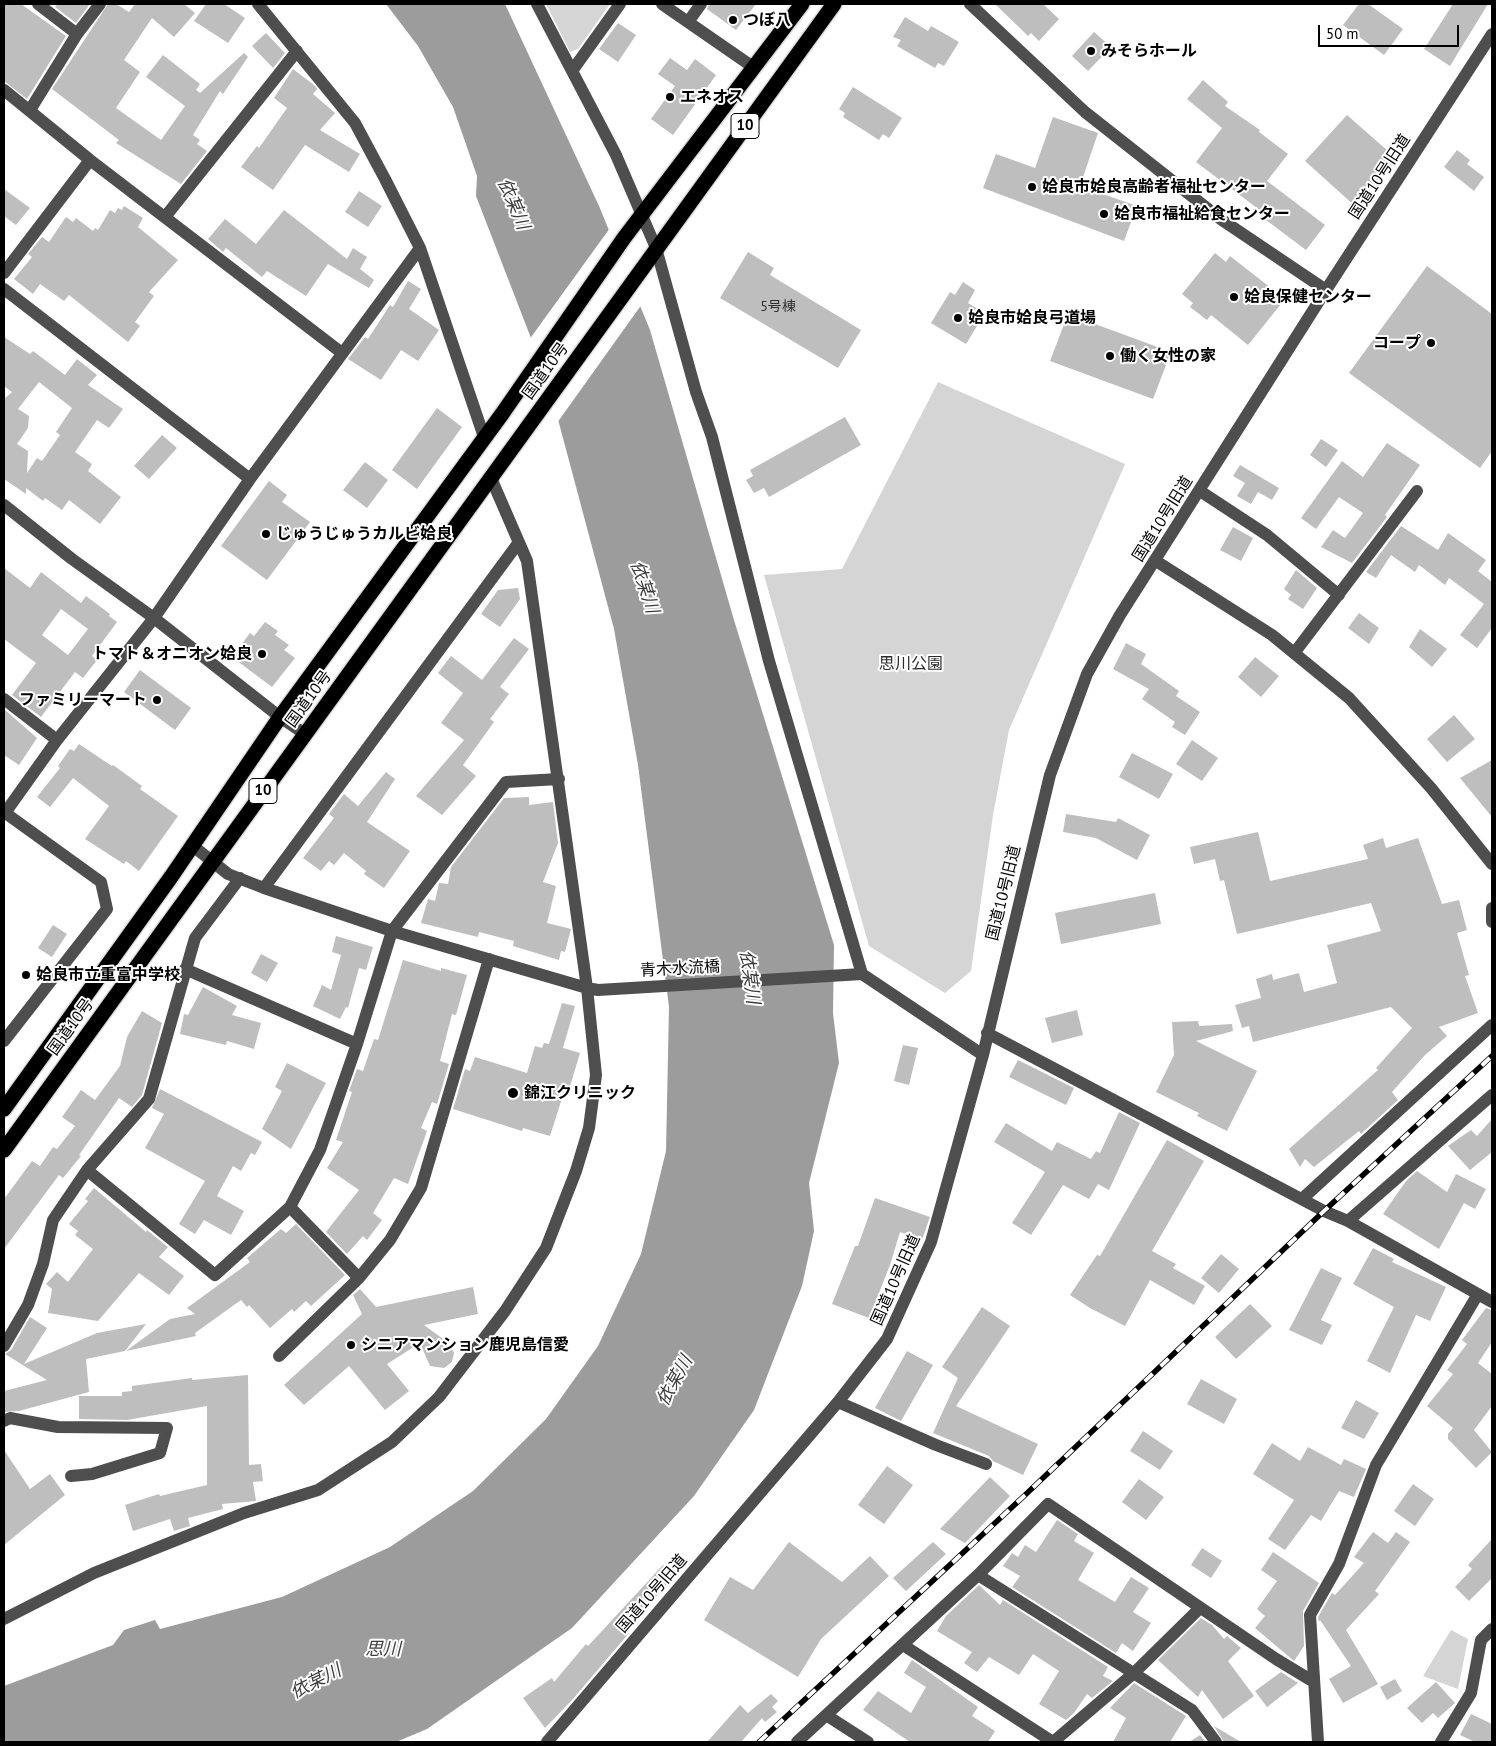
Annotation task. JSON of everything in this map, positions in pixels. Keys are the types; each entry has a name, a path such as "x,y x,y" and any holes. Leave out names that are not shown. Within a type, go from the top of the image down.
{"highway":[{"name":"10","path":"642,214 802,4"},
{"name":"10","path":"656,248 834,4"},
{"name":"国道10号","path":"4,1109 193,846 280,718 502,414 642,214"},
{"name":"国道10号","path":"4,1150 656,248"}],"street":[{"path":"38,4 77,34"},
{"path":"30,110 77,34 100,4"},
{"path":"258,4 355,123 420,248 484,437"},
{"path":"537,4 616,155 656,248 696,392 712,437 769,661 857,975 983,1055"},
{"path":"572,71 620,4"},
{"path":"662,4 753,67"},
{"path":"688,22 701,4"},
{"path":"970,4 1085,112 1222,220 1326,290"},
{"name":"国道10号旧道","path":"547,1742 838,1402 887,1340 931,1242 983,1055 1050,775 1087,674 1120,615 1326,290 1492,34"},
{"path":"165,217 297,51"},
{"path":"4,90 90,160 342,353"},
{"path":"4,273 90,160"},
{"path":"4,1041 107,909 101,882 5,813 57,740 154,618 250,479 420,248"},
{"path":"4,289 250,479"},
{"path":"4,1619 94,1573 244,1513 318,1490 392,1442 439,1398 505,1311 546,1248 576,1171 589,1128 596,1075 593,989 559,779 527,560 491,478"},
{"path":"1200,491 1267,534 1339,595"},
{"path":"1295,652 1417,491"},
{"path":"4,505 72,559 154,618 280,718 305,734"},
{"path":"264,888 519,542"},
{"path":"1156,561 1272,635 1349,698 1431,788 1492,864"},
{"path":"4,699 57,740"},
{"path":"87,1170 215,1275 290,1207 320,1150 357,1044 392,931 506,782 559,779"},
{"name":"青木水流橋","path":"193,846 228,874 264,888 392,931 593,989 857,975"},
{"path":"4,1346 28,1305 42,1264 53,1220 87,1170 149,1099 195,938 240,878"},
{"path":"1492,908 1492,922"},
{"path":"279,1356 358,1278 390,1240 422,1188 489,959"},
{"path":"185,968 357,1044"},
{"path":"1302,1199 1492,1026"},
{"path":"987,1033 1302,1199 1348,1221 1492,1302"},
{"path":"1348,1221 1492,1095"},
{"path":"290,1207 358,1278"},
{"path":"1318,1742 1310,1615 1339,1564 1376,1464 1478,1294"},
{"path":"838,1402 936,1446 986,1464"},
{"path":"4,1421 10,1418 58,1428 167,1428 160,1453 92,1474 71,1476"},
{"path":"797,1742 978,1574 1048,1504 1276,1659 1314,1682"},
{"path":"978,1574 1192,1710 1216,1742"},
{"path":"903,1645 1053,1742 1134,1673 1200,1608"},
{"path":"1441,1742 1471,1693 1481,1640 1492,1631"},
{"path":"826,1715 868,1742"}],"green space":[{"path":"546,4 610,4 578,49 570,52"},
{"name":"思川公園","path":"938,382 1125,464 1009,730 993,815 971,971 945,993 869,946 764,575 842,569"},
{"path":"1451,1630 1468,1639 1458,1689 1423,1676"}],"water":[{"name":"思川","path":"386,4 505,4 599,206 650,330 734,620 834,945 833,1013 839,1063 809,1183 814,1231 802,1286 754,1410 694,1496 572,1628 427,1729 396,1742 4,1742 4,1686 113,1645 124,1630 155,1620 160,1629 282,1597 390,1547 473,1491 546,1419 598,1346 641,1254 666,1151 669,1007 638,765 614,629 548,382 476,196 477,176 453,107 418,46"}],"pier":[{"path":"610,228 642,304 557,423 546,383 529,340"}],"building":[{"path":"4,4 21,4 66,36 27,99 4,81"},
{"path":"58,4 90,4 76,23 55,7"},
{"path":"108,4 116,4 129,12 135,4 184,4 195,13 174,37 152,18 124,60 140,72 116,108 161,140 185,106 146,77 163,55 200,84 196,90 200,93 244,53 248,57 223,94 220,91 193,135 200,140 197,144 207,151 181,184 116,143 119,140 52,89"},
{"path":"206,4 224,4 245,18 228,43 194,21"},
{"name":"つぼ八","path":"709,4 756,4 736,30 707,9"},
{"path":"995,4 1043,4 1059,19 1039,41 1031,33 1028,36"},
{"path":"1359,4 1368,4 1403,29 1384,55 1343,25"},
{"path":"1453,4 1488,4 1450,66 1424,49"},
{"path":"905,17 928,31 931,26 959,42 944,66 938,63 935,68 897,46 901,40 893,37"},
{"path":"618,23 636,35 618,62 599,49"},
{"name":"みそらホール","path":"1094,32 1111,47 1088,71 1072,56"},
{"path":"266,33 285,53 273,68 252,46"},
{"path":"670,58 687,70 695,59 716,75 673,135 651,119 675,86 658,74"},
{"path":"293,69 314,85 317,89 313,94 335,113 320,130 360,154 349,172 305,145 273,190 241,167 257,146 259,148 287,108 274,98"},
{"path":"1203,80 1228,102 1225,106 1260,130 1259,132 1288,154 1267,181 1325,225 1306,250 1262,217 1265,214 1196,162 1222,128 1187,99"},
{"path":"853,87 902,118 889,138 883,134 879,140 843,117 845,113 839,109"},
{"path":"1347,115 1397,159 1355,206 1305,161"},
{"path":"1053,117 1098,133 1080,186 1137,206 1124,241 983,188 996,154 1035,168"},
{"path":"1457,150 1470,160 1467,164 1484,177 1474,191 1444,167"},
{"path":"4,189 30,208 16,225 4,216"},
{"path":"359,191 382,206 368,227 345,212"},
{"path":"124,206 143,218 138,227 178,260 149,292 154,296 135,322 140,326 128,342 69,295 64,301 40,284 33,294 14,279 32,257 28,254 42,237 49,242 66,217 73,222 76,218 93,231 95,228 98,230 110,210 115,213 118,208 122,210"},
{"path":"284,210 347,259 353,248 367,257 360,269 374,280 369,288 328,264 306,296 267,271 262,277 226,248 223,252 208,239 225,219 256,244"},
{"path":"748,252 774,268 770,275 861,330 838,368 720,298"},
{"name":"姶良保健センター","path":"1215,253 1226,262 1230,256 1285,299 1248,345 1211,315 1207,320 1190,307 1193,303 1182,294"},
{"name":"コープ","path":"1427,266 1492,314 1492,451 1480,468 1349,373"},
{"path":"408,281 421,289 409,309 439,330 418,361 401,350 381,380 348,359 365,337 368,339 390,305 393,307"},
{"name":"姶良市姶良弓道場","path":"963,282 975,290 968,303 985,313 966,344 931,323 950,292 955,295"},
{"name":"働く女性の家","path":"1068,314 1171,352 1153,399 1050,361"},
{"path":"4,337 30,354 33,351 65,375 77,359 97,375 88,385 123,409 109,428 97,420 75,452 92,464 88,471 121,497 100,524 69,500 62,510 45,498 43,501 26,488 26,494 4,479 4,399 12,392 4,386","holes":["39,382 72,408 56,432 60,435 42,461 37,458 27,473 28,451 17,444 28,428 29,416 18,409"]},
{"path":"437,408 462,427 417,489 392,470"},
{"path":"845,417 861,445 769,497 764,488 754,493 746,480 753,476 750,470"},
{"path":"162,435 177,448 149,479 134,466"},
{"path":"1321,439 1338,450 1326,467 1310,455"},
{"path":"1387,443 1420,465 1385,515 1387,517 1352,563 1321,547 1333,530 1345,538 1363,513 1339,497 1316,529 1301,518 1342,461 1363,477"},
{"path":"365,462 388,480 367,508 343,490"},
{"path":"1240,465 1279,488 1272,500 1258,492 1251,504 1237,496 1245,483 1233,476"},
{"name":"じゅうじゅうカルビ姶良","path":"269,481 287,495 282,502 310,522 267,580 221,546"},
{"path":"1401,526 1438,550 1448,533 1486,560 1478,571 1492,582 1492,628 1477,648 1460,635 1484,604 1449,578 1445,585 1419,565 1415,572 1391,555 1376,578 1366,572"},
{"path":"1233,527 1253,538 1241,561 1220,550"},
{"path":"4,568 30,588 41,572 81,603 86,596 110,614 109,616 117,622 92,656 97,660 83,678 75,672 41,717 12,695 36,663 4,639","holes":["61,609 88,629 68,655 42,635"]},
{"path":"1296,570 1317,588 1303,609 1288,599 1291,595 1284,589"},
{"path":"518,588 520,599 500,627 481,614 498,590"},
{"path":"1359,613 1379,628 1369,644 1348,628"},
{"name":"トマト＆オニオン姶良","path":"265,622 278,631 275,635 289,645 284,650 295,658 272,687 232,657 250,633 254,636"},
{"path":"1420,629 1447,649 1432,667 1409,647"},
{"path":"514,638 529,649 500,687 509,694 490,719 494,722 463,765 476,776 442,815 416,796 464,740 441,723 463,693 438,673 451,656 482,680"},
{"path":"1126,643 1146,654 1141,664 1179,691 1176,696 1200,712 1185,735 1172,727 1175,722 1142,699 1149,689 1113,669"},
{"path":"1255,657 1279,676 1261,697 1238,677"},
{"name":"ファミリーマート","path":"140,670 191,708 175,730 124,692"},
{"path":"4,709 37,738 19,765 4,755"},
{"path":"1454,715 1475,739 1447,762 1427,739"},
{"path":"1192,740 1218,758 1202,781 1176,764"},
{"path":"79,744 142,786 140,789 178,816 139,871 126,861 124,864 85,839 109,806 73,778 50,807 37,797 60,768 58,766 70,749 74,751"},
{"path":"1132,753 1173,774 1159,799 1119,777"},
{"path":"1492,760 1492,817 1460,778"},
{"path":"386,772 395,779 367,822 410,851 384,888 364,874 366,871 344,853 334,865 329,861 321,871 303,858 334,818 329,814 344,794 358,806"},
{"path":"529,797 529,805 553,802 558,843 543,882 556,886 547,923 571,929 565,952 561,951 559,960 513,946 514,941 479,932 478,937 421,923 428,899 435,901 439,883 448,884 451,867 504,798"},
{"path":"1066,814 1116,822 1118,818 1150,835 1137,860 1096,838 1063,832"},
{"path":"1258,832 1270,881 1368,859 1363,845 1383,838 1386,848 1418,838 1442,904 1459,900 1467,930 1457,933 1469,975 1465,976 1478,1013 1439,1027 1447,1036 1425,1055 1392,1092 1398,1100 1361,1134 1359,1131 1314,1167 1305,1159 1300,1167 1289,1149 1378,1070 1376,1068 1412,1028 1391,1007 1253,1042 1249,1026 1242,1028 1235,1005 1261,998 1256,979 1272,974 1273,980 1299,973 1304,992 1337,983 1327,945 1381,931 1371,903 1237,934 1224,880 1220,881 1215,859 1194,864 1190,847"},
{"path":"1155,893 1161,924 1061,944 1055,913"},
{"path":"53,925 67,934 52,957 38,948"},
{"path":"336,936 373,947 366,970 359,968 348,1008 346,1007 340,1019 313,1006 322,985 331,990 341,955 332,952"},
{"path":"261,954 278,963 267,982 251,973"},
{"path":"403,960 441,971 441,968 467,975 456,1015 452,1014 440,1061 449,1064 437,1104 432,1102 421,1128 427,1131 408,1184 394,1178 373,1213 382,1220 367,1240 363,1236 347,1254 326,1232 359,1190 327,1168 343,1142 336,1140 352,1092 349,1091 357,1069 363,1071 374,1039 378,1040"},
{"path":"203,987 237,1006 232,1015 261,1023 254,1049 227,1041 226,1045 180,1034 184,1014 188,1015"},
{"name":"錦江クリニック","path":"562,1003 575,1006 563,1048 580,1053 568,1093 564,1092 550,1136 523,1128 522,1131 453,1109 465,1069 470,1071 475,1057 527,1073 535,1046 542,1048 544,1043 549,1044"},
{"path":"1077,1010 1083,1035 1052,1043 1045,1018"},
{"path":"142,1011 162,1023 142,1095 132,1107 119,1098 79,1155 81,1156 63,1178 59,1175 4,1249 4,1199 32,1161 40,1166 53,1147 57,1149 75,1126 62,1117 81,1090 95,1100 120,1066 127,1037"},
{"path":"1198,1021 1199,1026 1232,1024 1233,1031 1196,1041 1257,1071 1227,1131 1197,1116 1199,1113 1156,1092 1174,1055 1172,1022"},
{"path":"903,1045 918,1048 909,1085 894,1081"},
{"path":"1018,1060 1074,1088 1066,1105 1009,1077"},
{"path":"287,1063 326,1083 291,1149 262,1129 282,1091 275,1087"},
{"path":"160,1089 262,1142 255,1155 251,1153 241,1171 233,1166 217,1196 244,1211 231,1235 204,1220 195,1234 179,1224 205,1181 145,1148 164,1114 152,1108"},
{"path":"1119,1112 1140,1123 1109,1190 1098,1184 1089,1199 1063,1185 1031,1235 1012,1223 1045,1172 994,1142 1006,1123 1052,1151 1057,1142 1091,1159 1096,1151 1100,1153"},
{"path":"1492,1119 1492,1152 1470,1170 1448,1146 1471,1130 1477,1136"},
{"path":"1167,1140 1204,1161 1152,1251 1176,1264 1173,1268 1205,1286 1194,1305 1150,1280 1125,1326 1090,1308 1070,1295 1097,1255 1100,1256"},
{"path":"1417,1171 1447,1192 1456,1174 1486,1189 1475,1209 1464,1203 1439,1249 1383,1214 1406,1181"},
{"path":"94,1188 146,1232 147,1230 168,1247 159,1257 184,1276 169,1295 139,1273 98,1321 48,1313 52,1289 46,1284 57,1272 68,1282 93,1249 75,1235 78,1231 69,1224 88,1201 85,1199"},
{"path":"875,1198 930,1217 922,1240 900,1232 890,1265 869,1318 832,1304 855,1246 858,1246"},
{"path":"296,1224 345,1275 311,1306 306,1301 294,1312 292,1309 270,1328 249,1305 247,1307 241,1300 195,1333 196,1336 126,1351 170,1319 195,1314 187,1308 250,1262 247,1258 281,1229 286,1233"},
{"path":"1373,1248 1394,1259 1392,1262 1446,1287 1430,1321 1416,1315 1390,1373 1367,1361 1394,1307 1353,1284"},
{"path":"1221,1254 1239,1269 1219,1293 1201,1278"},
{"path":"1321,1268 1342,1278 1321,1320 1332,1325 1322,1345 1289,1330"},
{"name":"シニアマンション鹿児島信愛","path":"473,1287 478,1314 424,1325 450,1344 454,1353 452,1362 444,1368 430,1366 420,1343 387,1364 409,1391 385,1410 349,1366 304,1405 284,1385 362,1314 353,1295 360,1289 376,1307"},
{"path":"1250,1304 1272,1326 1236,1359 1215,1337"},
{"path":"982,1307 1010,1326 956,1406 1038,1444 1023,1475 993,1461 989,1456 933,1433 958,1378 942,1367"},
{"path":"1486,1308 1492,1310 1492,1342 1478,1363 1492,1374 1492,1406 1474,1430 1492,1452 1476,1468 1448,1439 1448,1434 1453,1428 1427,1406 1453,1374 1447,1370 1467,1344 1462,1340"},
{"path":"30,1317 47,1328 24,1364 97,1333 146,1324 125,1351 86,1359 89,1392 19,1411 4,1412 4,1391 47,1380 5,1354 11,1350"},
{"path":"907,1351 933,1365 901,1421 875,1408"},
{"path":"248,1375 249,1465 261,1464 263,1481 253,1482 256,1501 222,1504 223,1509 188,1518 190,1526 174,1531 170,1519 133,1531 125,1505 159,1494 160,1496 207,1485 207,1406 127,1420 79,1419 79,1396 122,1396 122,1392 132,1391 132,1386 192,1378 192,1380"},
{"path":"1201,1379 1237,1399 1224,1424 1187,1404"},
{"path":"1356,1400 1379,1413 1364,1439 1341,1428"},
{"path":"1143,1431 1173,1451 1160,1470 1130,1451"},
{"path":"1272,1443 1300,1461 1308,1447 1341,1465 1344,1459 1366,1469 1354,1497 1339,1491 1321,1521 1311,1515 1285,1550 1268,1539 1294,1500 1253,1474"},
{"path":"4,1450 30,1489 50,1474 65,1495 4,1545"},
{"path":"887,1466 913,1485 884,1524 858,1505"},
{"path":"990,1477 1010,1496 965,1543 940,1529"},
{"path":"1139,1479 1164,1497 1146,1520 1122,1502"},
{"path":"1413,1484 1434,1499 1415,1526 1394,1511"},
{"path":"1057,1520 1078,1534 1074,1541 1094,1553 1078,1580 1115,1602 1131,1577 1149,1588 1133,1612 1151,1623 1133,1651 1122,1643 1116,1653 1012,1587 1020,1576 1003,1566 1012,1553 1018,1557 1025,1545 1036,1552"},
{"path":"1373,1532 1388,1543 1396,1532 1410,1542 1375,1591 1379,1594 1346,1630 1378,1684 1343,1703 1329,1679 1351,1666 1320,1620 1319,1622 1318,1617 1332,1593 1335,1595 1364,1563 1354,1557"},
{"path":"1492,1539 1492,1578 1469,1601 1455,1587 1472,1569 1468,1565"},
{"path":"789,1542 842,1582 870,1556 889,1576 821,1639 798,1677 704,1620 730,1577 753,1590"},
{"path":"933,1542 946,1554 906,1591 893,1578"},
{"path":"1202,1548 1222,1561 1211,1578 1191,1565"},
{"path":"1273,1552 1319,1583 1303,1611 1304,1646 1294,1661 1255,1628 1265,1616 1257,1609 1277,1581 1261,1570"},
{"path":"663,1565 675,1575 626,1631 629,1633 573,1699 545,1728 523,1698 552,1678 554,1682 586,1644 588,1646"},
{"path":"979,1585 1000,1605 1003,1600 1108,1667 1103,1676 1113,1681 1092,1698 1087,1694 1074,1713 1066,1720 1039,1704 1059,1671 1033,1654 1019,1675 989,1657 977,1672 964,1663 972,1652 937,1631 946,1616"},
{"path":"1201,1618 1212,1625 1224,1639 1227,1636 1241,1648 1228,1661 1254,1696 1223,1719 1202,1690 1198,1697 1158,1660"},
{"path":"912,1660 978,1707 972,1716 995,1731 988,1742 910,1742 863,1710 878,1691 911,1713 926,1687 904,1673"},
{"path":"1281,1672 1298,1683 1267,1707 1255,1691"},
{"path":"1395,1679 1402,1691 1387,1700 1380,1687"},
{"path":"1436,1682 1455,1703 1438,1718 1433,1713 1422,1723 1407,1708"},
{"path":"1134,1683 1186,1716 1170,1742 1113,1742 1126,1718 1110,1708"},
{"path":"771,1694 778,1701 772,1707 777,1712 765,1722 762,1718 741,1742 707,1742 740,1705 748,1713"},
{"path":"1471,1714 1492,1724 1492,1742 1475,1742 1460,1735"},
{"path":"1214,1726 1241,1742 1224,1742"},
{"path":"1200,1735 1206,1742 1189,1742"}],"railway":[{"path":"759,1742 1023,1497 1324,1211 1492,1056"}],"place":[{"name":"つぼ八","path":"733,20"},
{"name":"みそらホール","path":"1091,51"},
{"name":"エネオス","path":"670,97"},
{"name":"姶良市姶良高齢者福祉センター","path":"1032,187"},
{"name":"姶良市福祉給食センター","path":"1104,214"},
{"name":"姶良保健センター","path":"1234,297"},
{"name":"姶良市姶良弓道場","path":"958,318"},
{"name":"コープ","path":"1431,343"},
{"name":"働く女性の家","path":"1110,356"},
{"name":"じゅうじゅうカルビ姶良","path":"266,534"},
{"name":"トマト＆オニオン姶良","path":"262,654"},
{"name":"ファミリーマート","path":"157,700"},
{"name":"姶良市立重富中学校","path":"26,975"},
{"name":"錦江クリニック","path":"513,1093"},
{"name":"シニアマンション鹿児島信愛","path":"351,1345"}],"water label":[{"name":"依某川","path":"513,204"},
{"name":"依某川","path":"644,587"},
{"name":"依某川","path":"749,977"},
{"name":"依某川","path":"675,1381"},
{"name":"依某川","path":"316,1682"}]}
